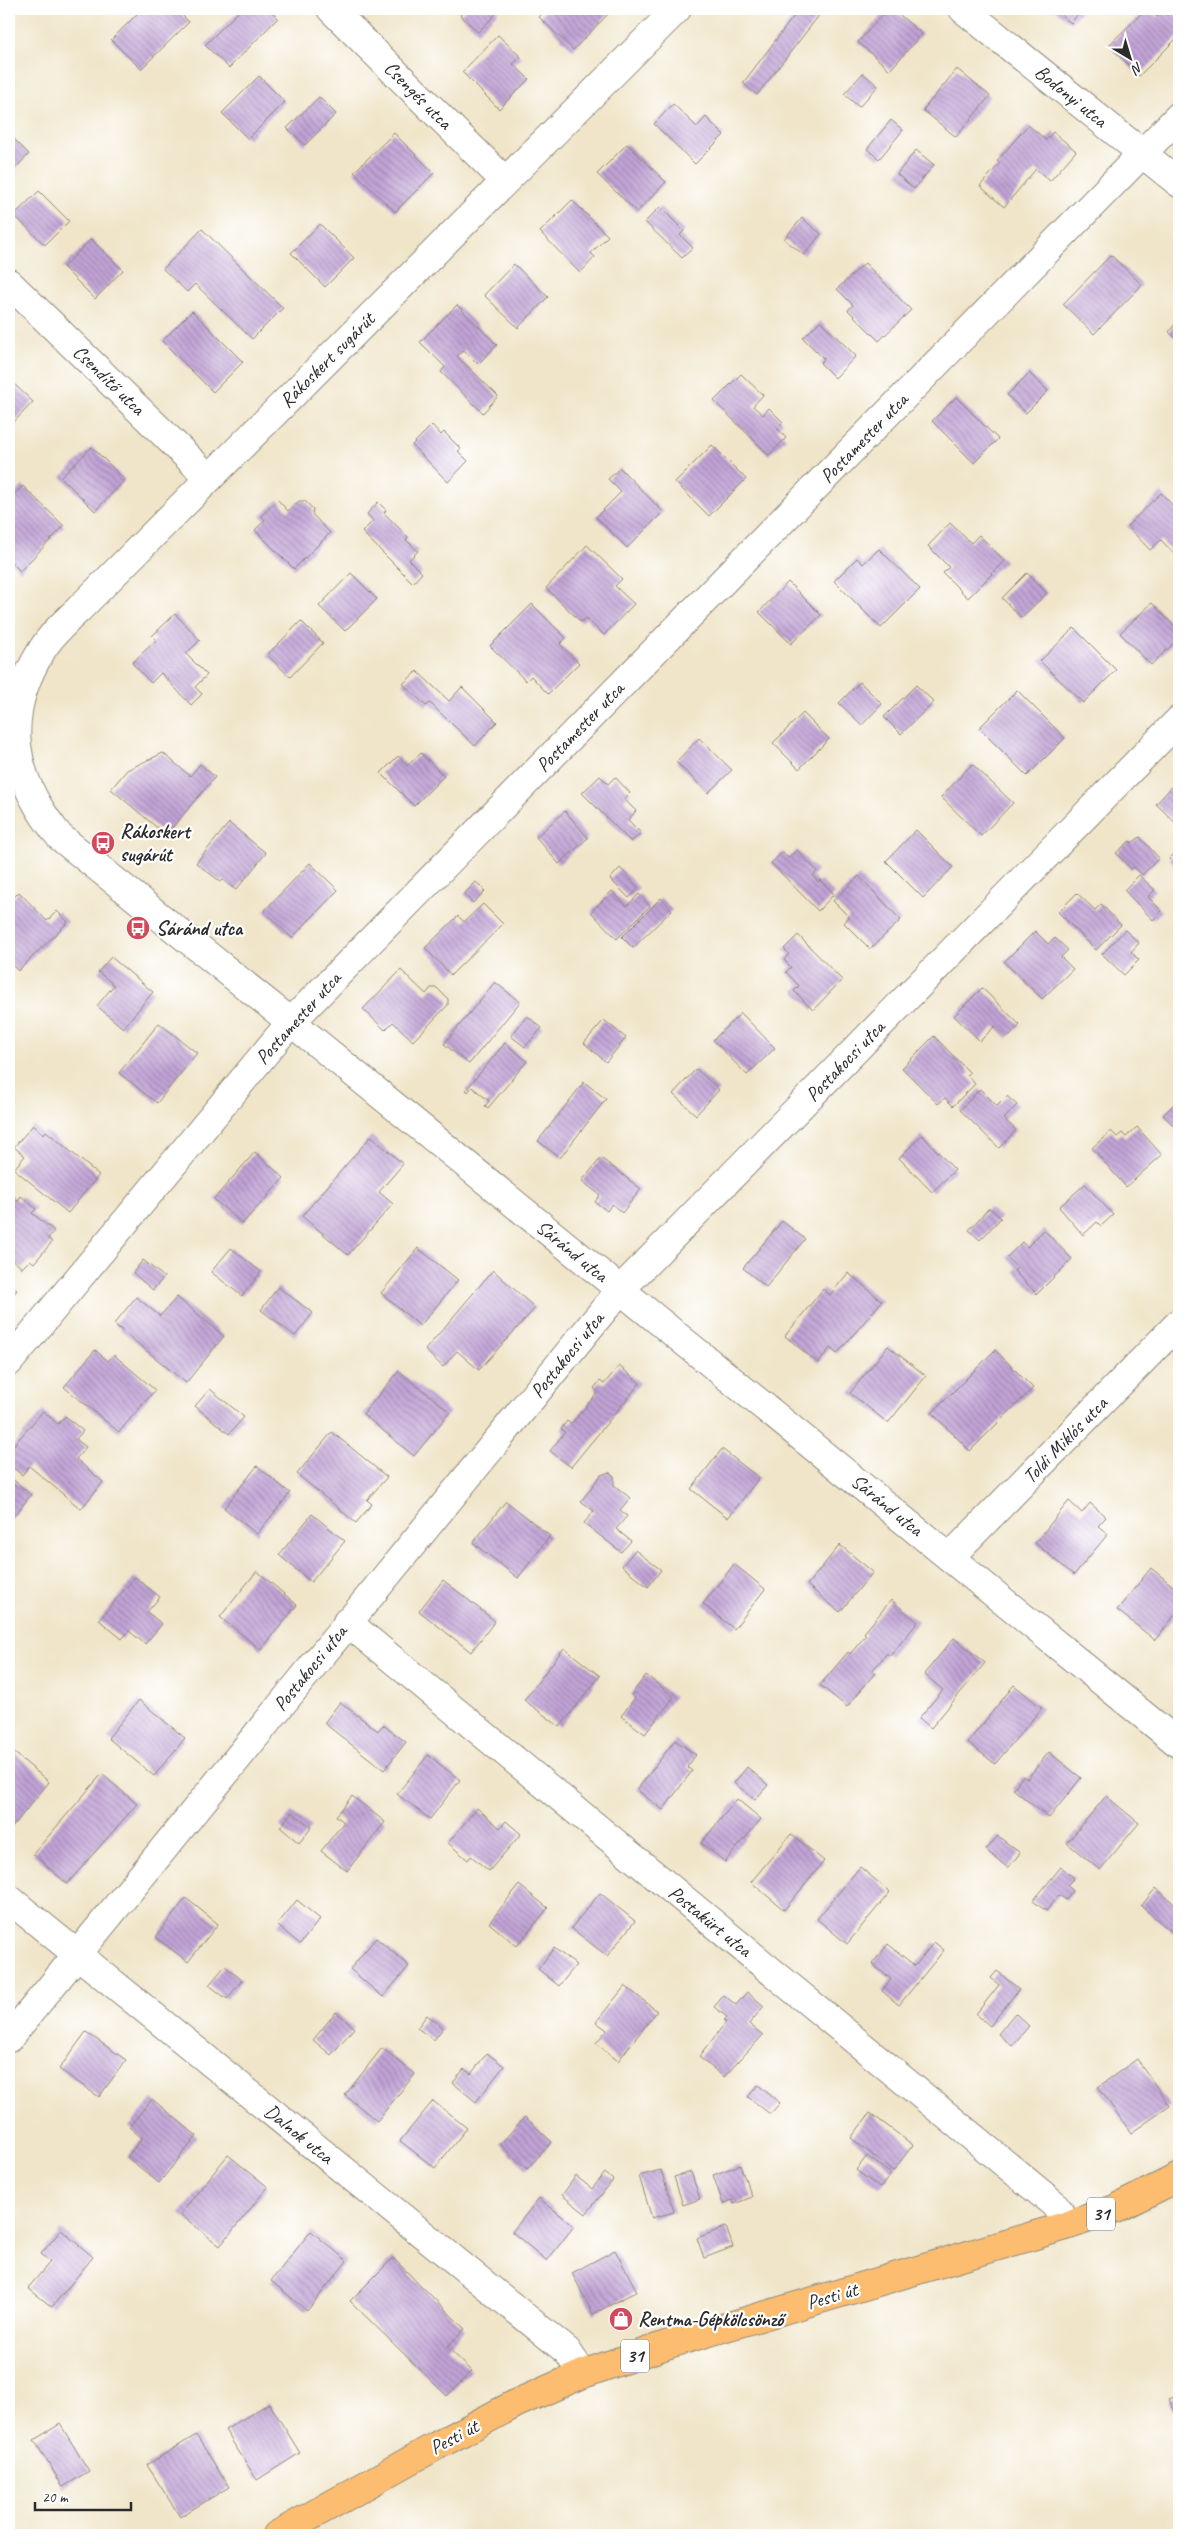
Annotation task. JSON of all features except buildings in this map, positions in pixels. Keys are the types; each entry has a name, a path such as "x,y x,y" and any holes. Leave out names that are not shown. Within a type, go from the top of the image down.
{"main road":[{"name":"Pesti út","path":"277,2535 517,2403 583,2374 669,2344 1068,2225 1115,2209 1179,2177"}],"street":[{"name":"Csengés utca","path":"331,9 505,181"},
{"name":"Rákoskert sugárút","path":"12,726 19,700 42,649 71,616 677,9"},
{"name":"Bodonyi utca","path":"963,9 1179,182"},
{"name":"Postamester utca","path":"9,1362 291,1022 1179,116"},
{"name":"Csendítő utca","path":"9,283 209,478"},
{"name":"Postakocsi utca","path":"9,2038 620,1290 1179,720"},
{"name":"Sáránd utca","path":"12,726 26,787 40,812 60,837 950,1556 1179,1744"},
{"name":"Toldi Miklós utca","path":"950,1556 1179,1323"},
{"name":"Postakürt utca","path":"347,1622 1054,2204 1068,2225"},
{"name":"Dalnok utca","path":"9,1899 567,2351 583,2374"}],"place":[{"name":"Rákoskert sugárút","path":"103,843"},
{"name":"Sáránd utca","path":"138,928"},
{"name":"Rentma-Gépkölcsönző","path":"621,2319"}]}
